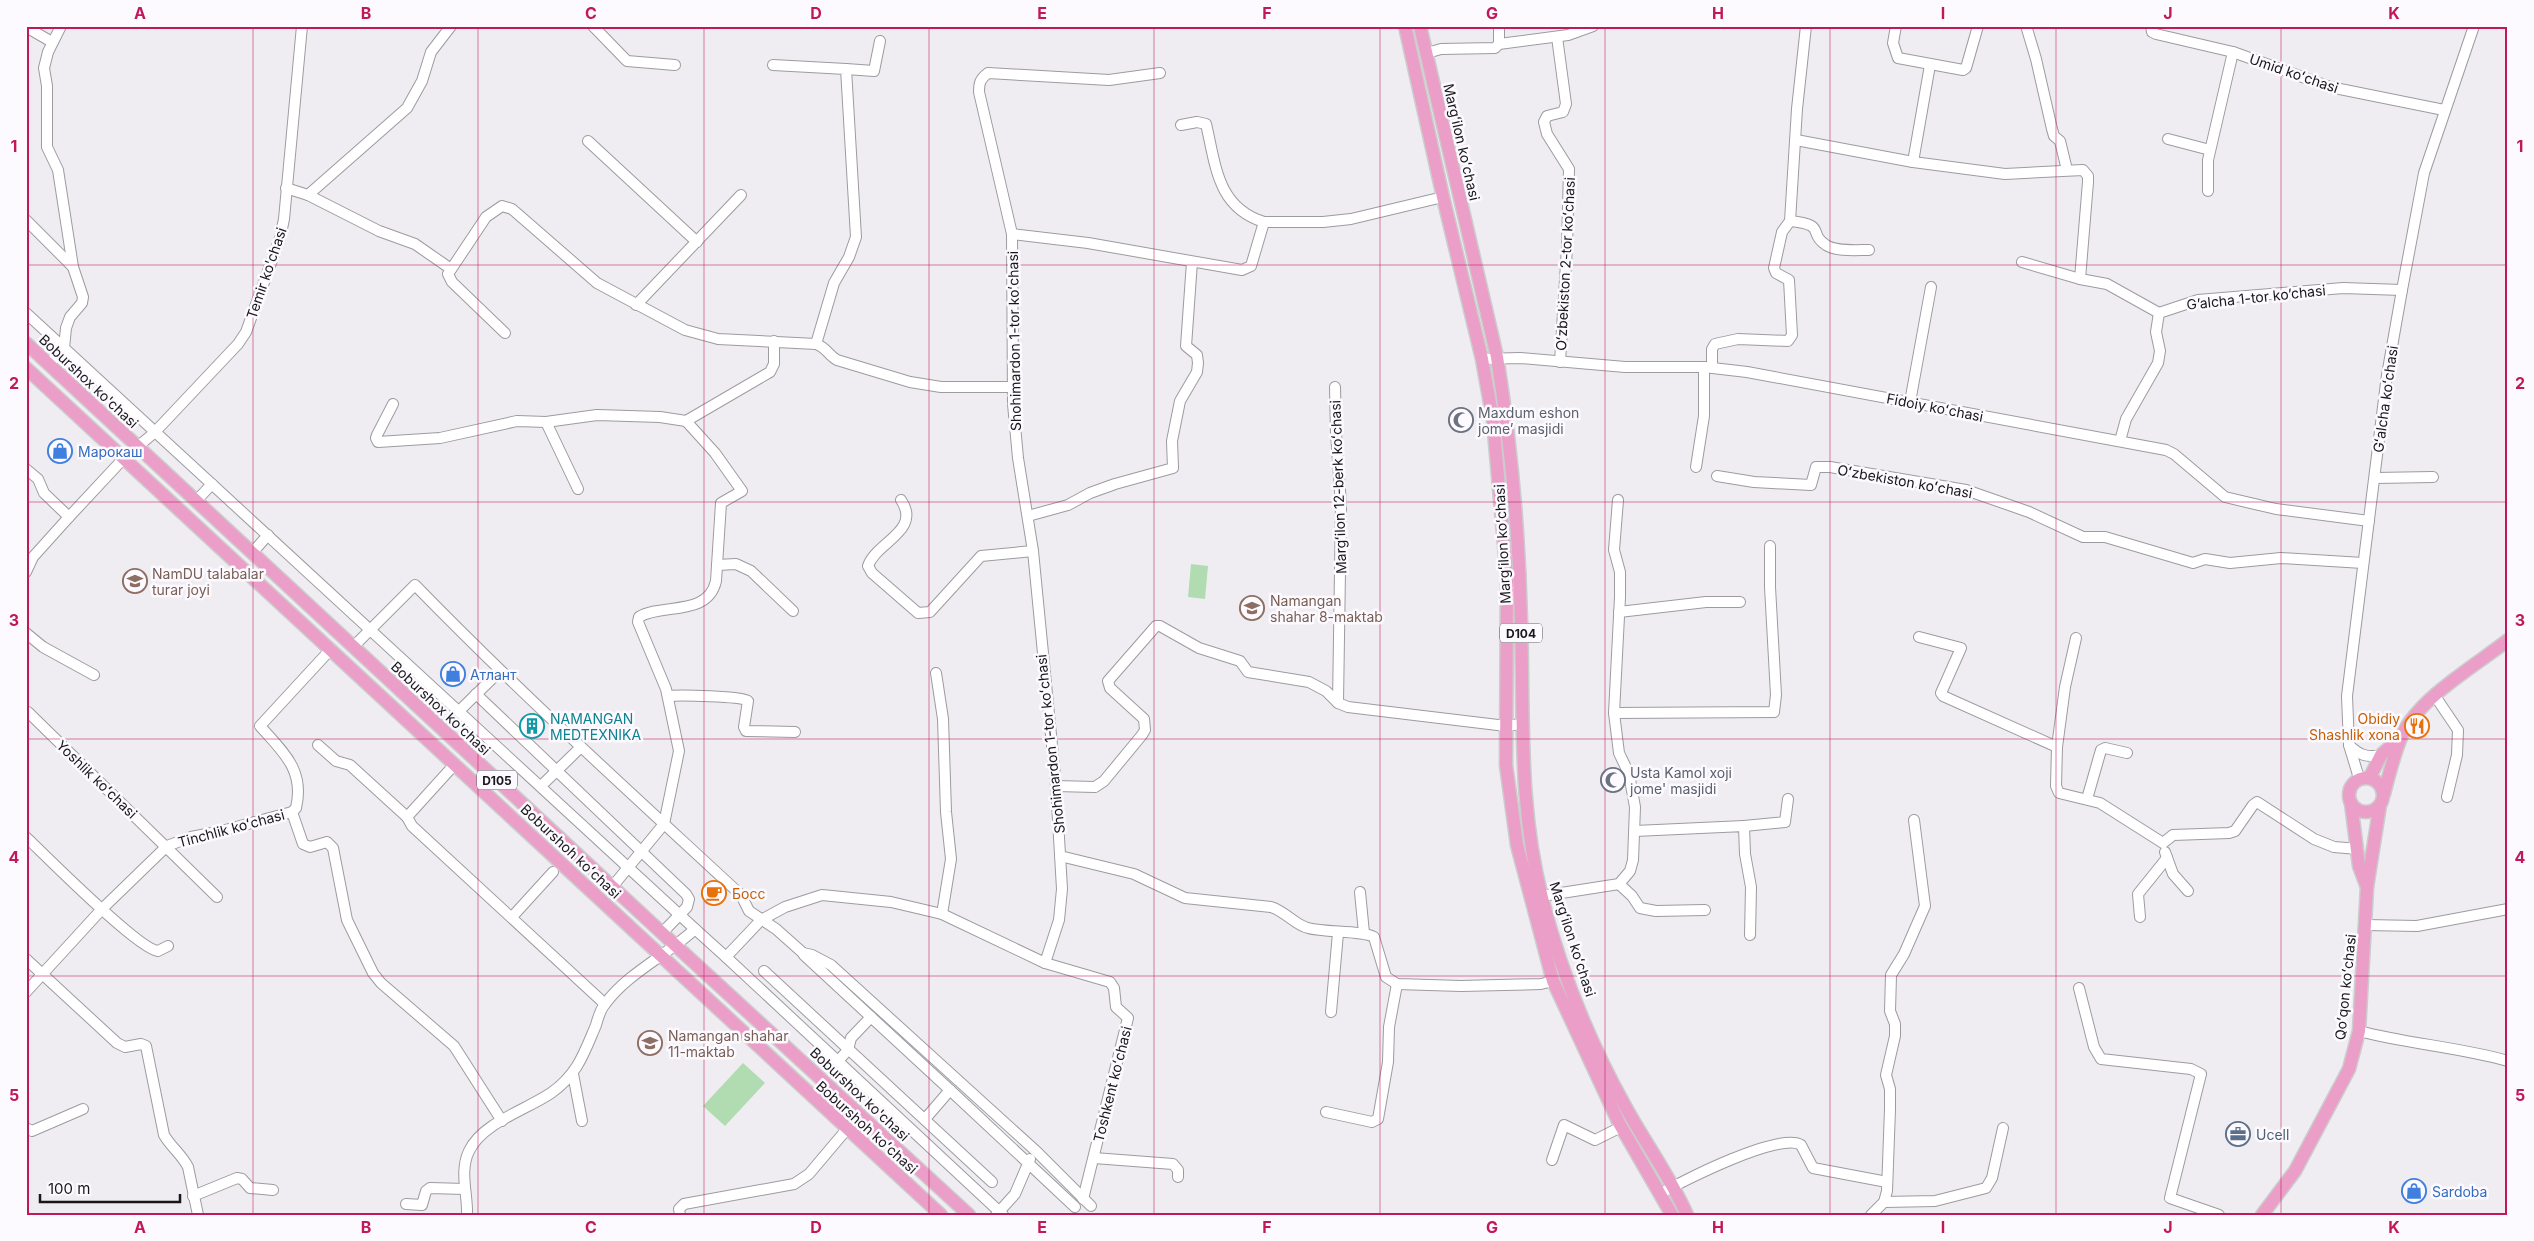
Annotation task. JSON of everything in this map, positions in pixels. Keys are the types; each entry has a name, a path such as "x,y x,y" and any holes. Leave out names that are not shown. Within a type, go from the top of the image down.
{"main road":[{"name":"Margʻilon koʻchasi","path":"1405,26 1443,197 1482,359 1493,420 1507,578 1506,765 1517,845 1553,981 1621,1127 1672,1215"},
{"name":"Margʻilon koʻchasi","path":"1420,26 1497,357 1511,462 1518,551 1523,777 1530,837 1542,896 1566,971 1596,1052 1625,1107 1674,1186 1687,1215"},
{"name":"Boburshox ko'chasi","path":"26,344 969,1215"},
{"name":"Boburshoh koʻchasi","path":"26,368 941,1215"},
{"name":"Qoʻqon koʻchasi","path":"2365,778 2381,755 2402,735 2422,707 2508,640"},
{"name":"Qoʻqon koʻchasi","path":"2262,1215 2295,1171 2348,1069 2359,1031 2367,887 2382,799 2402,735"},
{"path":"2365,778 2380,784 2382,799 2371,811 2360,811 2351,804 2350,786 2365,778"},
{"name":"Qoʻqon koʻchasi","path":"2351,804 2359,866 2367,887"}],"street":[{"path":"49,364 64,348 66,328 70,317 82,303 83,297 73,267 58,170 47,147 47,86 44,68 52,42 61,26"},
{"name":"Temir ko'chasi","path":"26,572 30,554 69,517 124,458 154,433 238,344 246,332 280,238 302,26"},
{"path":"308,195 407,108 422,81 431,52 451,26"},
{"path":"593,26 599,35 627,61 675,65"},
{"path":"1499,44 1500,26"},
{"path":"1427,53 1441,49 1479,50 1495,48 1499,44 1557,36 1583,31 1594,26"},
{"path":"1696,467 1704,416 1708,367 1715,344 1738,338 1790,339 1792,335 1789,280 1776,273 1774,268 1782,232 1790,221 1801,62 1806,26"},
{"path":"1896,26 1893,44 1898,58 1930,65 1966,68 1978,26"},
{"name":"Umid koʻchasi","path":"2151,26 2152,32 2156,34 2233,52 2330,87 2444,110"},
{"name":"Gʻalcha koʻchasi","path":"2365,778 2349,745 2346,720 2347,696 2387,375 2424,173 2474,26"},
{"path":"26,27 52,42"},
{"path":"2026,29 2036,59 2054,136 2060,140 2067,170"},
{"name":"Oʻzbekiston 2-tor koʻchasi","path":"1557,36 1566,104 1563,112 1547,116 1544,122 1547,134 1569,170 1568,247 1560,362"},
{"path":"772,65 874,71 880,41"},
{"path":"2208,191 2210,150 2233,52"},
{"path":"1913,162 1930,65"},
{"path":"816,344 834,282 850,257 856,237 846,69"},
{"path":"1012,234 979,92 979,83 982,77 988,73 1109,80 1160,73"},
{"path":"1180,125 1197,122 1206,124 1221,183 1229,200 1234,206 1264,222 1323,222 1352,219 1443,197"},
{"path":"2168,139 2210,150"},
{"path":"1796,140 1913,162 2005,174 2083,170 2088,176 2084,252 2080,279"},
{"path":"588,141 698,242"},
{"path":"286,188 308,195 379,231 415,244 451,269"},
{"path":"636,305 741,195"},
{"path":"505,334 452,282 448,274 486,217 496,208 507,207 597,283 685,330 718,338 816,344 822,346 831,357 837,360 910,382 941,387 1013,388"},
{"path":"26,220 73,267"},
{"path":"1790,221 1812,225 1817,230 1820,241 1829,247 1869,250"},
{"name":"Shohimardon 1-tor koʻchasi","path":"1045,963 1059,920 1062,888 1056,786 1033,551 1018,458 1013,388 1012,234 1088,243 1242,270 1250,268 1264,222"},
{"path":"1028,516 1068,505 1090,493 1115,484 1173,468 1172,441 1180,401 1197,372 1198,363 1196,355 1186,346 1192,262"},
{"path":"2022,262 2080,279 2108,284 2159,313 2156,332 2160,351 2158,363 2126,419 2120,441"},
{"path":"1910,402 1931,286"},
{"name":"Gʼalcha 1-tor koʼchasi","path":"2159,313 2198,300 2343,288 2402,290"},
{"path":"26,313 154,433 459,710 920,1137 999,1213 1015,1194 1027,1162 1037,1152"},
{"path":"393,404 377,435 378,442 440,438 517,421 546,422 598,415 660,417 686,421 770,372 774,364 774,341"},
{"name":"Fidoiy koʻchasi","path":"1482,359 1497,357 1625,367 1708,367 1910,402 2120,441 2174,454 2209,485 2225,496 2239,501 2285,510 2369,521"},
{"name":"Margʻilon 12-berk koʻchasi","path":"1335,387 1338,484 1342,505 1338,703"},
{"path":"612,887 664,824 679,751 668,696 638,622 639,617 687,607 706,598 715,587 721,503 741,493 742,488 715,453 686,421"},
{"path":"546,422 578,489"},
{"name":"Oʻzbekiston koʻchasi","path":"1717,476 1754,482 1811,485 1816,467 1830,467 1966,490 2029,512 2083,537 2105,537 2193,563 2204,559 2230,564 2291,558 2363,563"},
{"path":"26,469 38,479 44,493 69,517"},
{"path":"2375,478 2433,477"},
{"path":"196,501 212,484"},
{"path":"901,500 907,513 906,523 868,566 872,573 918,613 930,612 981,556 1033,551"},
{"path":"1542,896 1619,884 1630,871 1636,807 1629,774 1619,753 1614,713 1620,572 1614,550 1618,500"},
{"path":"252,553 268,536"},
{"path":"1614,713 1774,712 1776,695 1770,587 1770,546"},
{"path":"717,565 736,564 751,571 793,612"},
{"path":"353,646 416,585 500,670 741,895 749,911 776,929 803,953 1075,1207"},
{"path":"1619,612 1706,602 1740,602"},
{"path":"1056,786 1095,788 1104,782 1142,735 1145,730 1144,719 1110,688 1108,680 1156,626 1160,626 1199,648 1240,661 1248,672 1318,685 1338,703 1348,707 1506,726 1521,724"},
{"path":"26,633 43,647 94,675"},
{"path":"1919,637 1961,648 1941,693 1943,696 2056,746"},
{"path":"2076,638 2065,687 2056,746 2056,786 2059,793 2100,803 2163,843 2173,874 2188,891"},
{"name":"Tinchlik koʻchasi","path":"26,992 102,910 167,846 191,837 222,831 292,812 296,808 298,786 291,760 260,726 331,649"},
{"path":"459,710 500,670"},
{"path":"936,673 943,719 946,812 951,859 942,914"},
{"path":"476,694 688,899 687,907 662,933"},
{"path":"668,696 689,694 733,699 744,698 748,701 744,727 746,731 795,732"},
{"path":"2435,696 2458,730 2457,755 2447,797"},
{"name":"Yoshlik koʻchasi","path":"28,712 217,897"},
{"path":"318,745 336,761 350,766 407,817 412,826 605,1004"},
{"path":"2349,745 2356,752 2366,756 2381,755"},
{"path":"541,786 581,747"},
{"path":"2087,799 2101,750 2105,748 2127,753"},
{"path":"407,817 454,764"},
{"path":"1635,831 1744,826 1785,822 1788,799"},
{"path":"2163,843 2173,835 2229,833 2235,830 2253,804 2257,802 2314,839 2334,847 2358,849"},
{"path":"292,812 303,844 310,847 327,842 333,848 347,920 373,973 381,983 454,1046 502,1121"},
{"path":"1871,1215 1884,1202 1887,1182 1890,1089 1886,1075 1896,1024 1890,1011 1891,976 1904,954 1925,906 1914,820"},
{"path":"1744,826 1745,854 1751,887 1750,935"},
{"path":"26,837 102,910 152,949 158,951 168,946"},
{"path":"1060,856 1134,874 1185,898 1271,907 1281,910 1306,928 1338,933 1364,933 1374,937 1386,977 1397,984 1461,986 1541,984 1553,981"},
{"path":"2140,916 2138,894 2167,858"},
{"path":"512,917 553,872"},
{"path":"1619,884 1632,896 1640,908 1656,911 1705,910"},
{"path":"1360,892 1364,933"},
{"path":"726,957 761,920 785,907 822,895 891,902 942,914 1045,963"},
{"path":"2366,925 2417,926 2508,910"},
{"path":"467,1215 464,1173 468,1152 476,1139 487,1130 552,1092 573,1074 584,1057 605,1004 632,976 661,957 695,929"},
{"path":"1331,1012 1338,933"},
{"path":"803,953 812,955 831,965 1037,1152 1091,1206"},
{"path":"26,959 117,1043 125,1047 142,1044 146,1046 164,1135 171,1147 188,1167 198,1215"},
{"name":"Toshkent koʻchasi","path":"1045,963 1110,982 1114,988 1116,1007 1128,1018 1083,1199"},
{"path":"764,971 992,1182"},
{"path":"1326,1112 1372,1122 1378,1118 1388,1062 1389,1027 1397,984"},
{"path":"2079,988 2094,1047 2101,1059 2191,1069 2201,1074 2170,1198 2219,1215"},
{"path":"838,1061 848,1050 850,1038 871,1017"},
{"path":"2359,1031 2385,1038 2419,1042 2508,1061"},
{"path":"573,1074 582,1121"},
{"path":"920,1137 950,1090"},
{"path":"26,1128 32,1130 83,1109"},
{"path":"1552,1160 1564,1125 1595,1140 1621,1127"},
{"path":"1884,1202 1935,1201 1986,1188 1992,1178 2003,1128"},
{"path":"680,1215 679,1209 684,1204 794,1184 809,1174 847,1129"},
{"path":"1660,1194 1753,1151 1791,1142 1801,1144 1813,1168 1887,1182"},
{"path":"1094,1158 1173,1164 1178,1170 1178,1177"},
{"path":"193,1196 237,1178 242,1179 250,1188 273,1190"},
{"path":"406,1204 422,1205 426,1191 430,1188 465,1189"}],"green space":[{"path":"1191,564 1208,566 1205,599 1188,597"},
{"path":"743,1063 765,1083 725,1126 703,1106"}],"place":[{"name":"Maxdum eshon jome’ masjidi","path":"1461,420"},
{"name":"Марокаш","path":"60,451"},
{"name":"NamDU talabalar turar joyi","path":"135,581"},
{"name":"Namangan shahar 8-maktab","path":"1252,608"},
{"name":"Атлант","path":"453,674"},
{"name":"NAMANGAN MEDTEXNIKA","path":"532,726"},
{"name":"Obidiy Shashlik xona","path":"2417,726"},
{"name":"Usta Kamol xoji jome' masjidi","path":"1613,780"},
{"name":"Босс","path":"714,893"},
{"name":"Namangan shahar 11-maktab","path":"650,1043"},
{"name":"Ucell","path":"2238,1134"},
{"name":"Sardoba","path":"2414,1191"}]}
